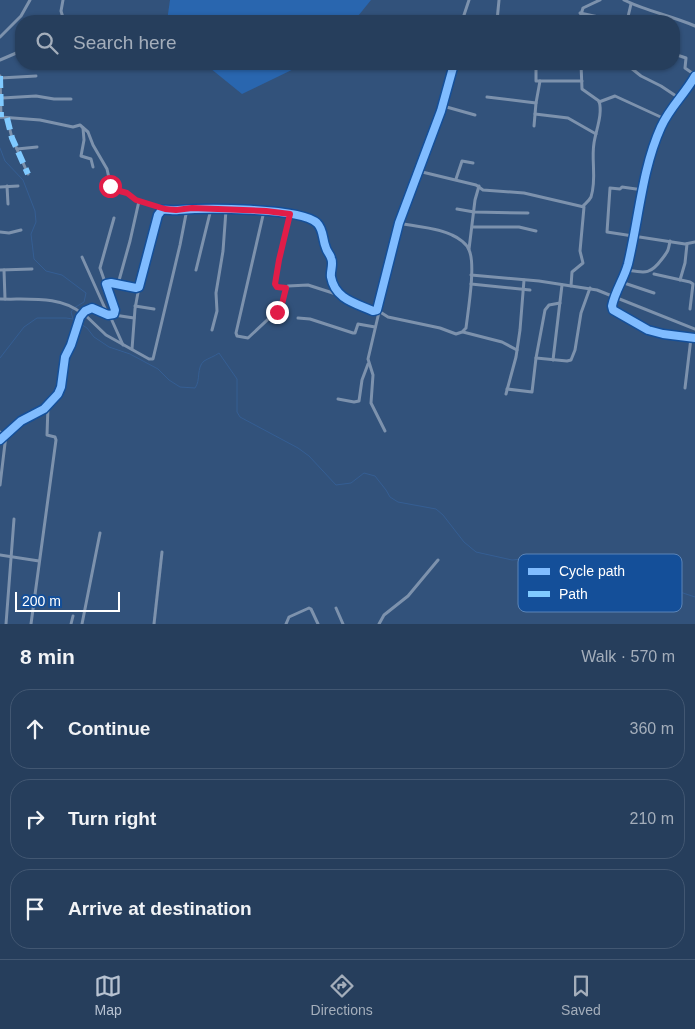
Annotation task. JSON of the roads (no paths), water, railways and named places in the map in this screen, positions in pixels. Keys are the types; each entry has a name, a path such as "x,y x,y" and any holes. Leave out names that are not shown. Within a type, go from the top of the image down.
{"street":[{"path":"22,15 30,0"},
{"path":"62,15 63,0"},
{"path":"464,15 469,0"},
{"path":"498,15 499,0"},
{"path":"590,15 580,13 585,7 600,0"},
{"path":"624,0 668,15"},
{"path":"629,15 634,0"},
{"path":"680,20 695,26"},
{"path":"0,37 15,22"},
{"path":"0,60 15,54"},
{"path":"680,56 686,58 685,68 695,75 665,119 653,147 626,270 614,296 612,309 644,328 663,334 693,338 685,388"},
{"path":"338,399 359,401 362,380 368,364 378,311 399,223 443,106 452,70"},
{"path":"536,70 536,80 540,81 582,81"},
{"path":"581,70 583,90 599,102"},
{"path":"634,70 679,98"},
{"path":"36,76 0,77 1,117 40,120 73,128 79,125 83,127 88,132 93,145 107,168 110,186 127,193 139,201 165,209 264,211 309,218 320,227 325,248 332,258 332,281 340,295"},
{"path":"534,126 540,81"},
{"path":"2,98 37,96 71,99"},
{"path":"599,102 615,96 665,119"},
{"path":"487,97 536,103"},
{"path":"582,206 590,197 594,170 593,147 599,118 599,102"},
{"path":"443,106 475,115"},
{"path":"535,114 568,118 596,134"},
{"path":"7,118 17,149 28,174"},
{"path":"83,127 84,140 81,156 91,159 93,167"},
{"path":"17,149 38,146"},
{"path":"456,180 462,161 473,162"},
{"path":"418,170 479,186 484,190 524,193 585,208 580,251 583,263 572,272 571,286"},
{"path":"0,186 18,186"},
{"path":"7,186 8,204"},
{"path":"462,332 466,325 472,275 469,250 476,195 479,186"},
{"path":"643,190 622,186 620,189 610,189 606,231 687,244 695,242"},
{"path":"118,284 139,201"},
{"path":"132,349 135,306 139,287 158,215 165,209"},
{"path":"0,299 46,300 75,307 106,335 149,359 154,358 187,209"},
{"path":"196,270 211,209"},
{"path":"457,209 474,212 528,213"},
{"path":"212,330 223,251 226,210"},
{"path":"264,211 236,333 237,336 248,338 277,312 282,304 286,288"},
{"path":"290,214 279,260 275,284 277,287 286,288 289,286 308,285 340,295 388,317 442,328 456,334 462,332 498,340 517,350"},
{"path":"111,315 115,310 100,268 114,218"},
{"path":"399,223 447,233 458,239 469,250"},
{"path":"473,227 519,227 536,231"},
{"path":"0,232 9,233 21,230"},
{"path":"626,270 643,272 655,269 667,254 670,241"},
{"path":"680,280 685,263 687,244"},
{"path":"82,257 111,315 123,344"},
{"path":"5,299 2,270 32,269"},
{"path":"654,274 693,284 690,309"},
{"path":"472,275 590,288 695,328"},
{"path":"524,280 522,319 507,392 532,393 545,310 550,305 560,303"},
{"path":"106,285 108,282 139,287"},
{"path":"621,282 654,294"},
{"path":"470,284 530,290"},
{"path":"553,360 562,285"},
{"path":"536,358 571,360 575,350 580,312 590,288"},
{"path":"135,306 154,309"},
{"path":"0,440 22,421 48,406 60,391 64,360 77,326 87,309 92,308 121,318 134,318"},
{"path":"298,318 310,319 353,333 358,324 375,327"},
{"path":"368,364 373,375 371,403 385,431"},
{"path":"31,624 52,481 56,440 55,437 48,435 48,406"},
{"path":"0,432 6,435"},
{"path":"0,485 6,435"},
{"path":"6,624 14,520"},
{"path":"82,624 100,533"},
{"path":"154,624 162,552"},
{"path":"0,555 39,561"},
{"path":"379,624 384,615 408,596 438,560"},
{"path":"286,624 289,617 309,608 318,624"},
{"path":"336,608 343,624"},
{"path":"71,624 73,616"}],"waterway":[{"path":"0,148 5,161 23,180 35,211 36,222 31,234 34,259 46,271 62,275 86,293 84,302 71,312 73,319"},
{"path":"0,358 24,327 37,318 73,319 109,347 130,354 158,369 169,380 180,387 195,388 199,371 204,361 219,353 237,379 237,412 240,417 298,448 309,456 336,485 351,483 364,473 375,476 390,497 398,502 436,509 464,542 476,552 512,560 518,559"},
{"path":"682,593 695,597"}]}
